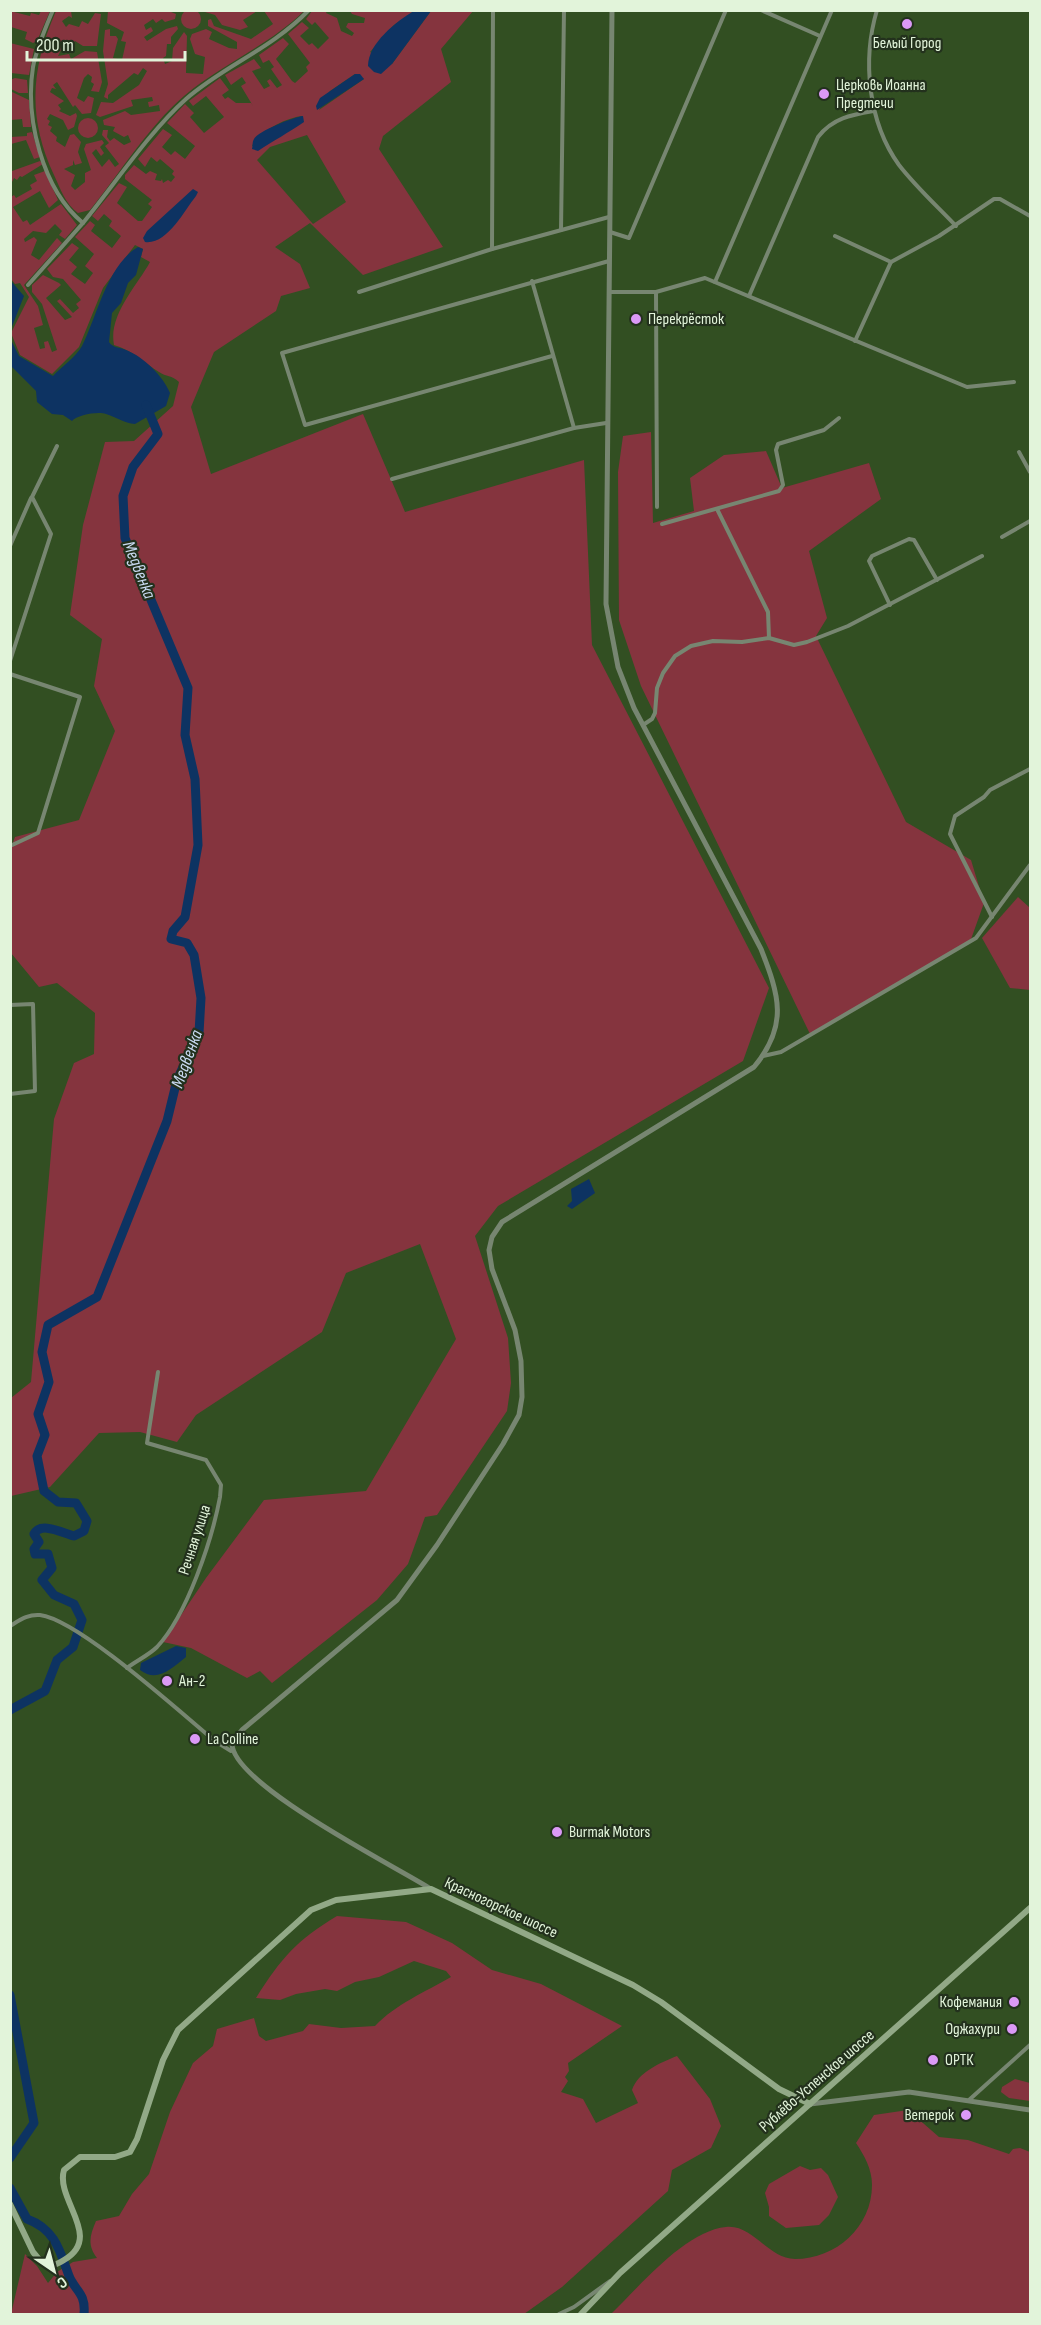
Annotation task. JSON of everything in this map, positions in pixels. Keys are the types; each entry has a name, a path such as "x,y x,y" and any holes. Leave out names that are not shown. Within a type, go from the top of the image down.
{"main road":[{"name":"Красногорское шоссе","path":"10,2204 37,2257 46,2265 57,2265 71,2256 79,2244 79,2228 63,2185 64,2170 80,2157 115,2157 130,2152 137,2139 170,2043 186,2021 317,1907 336,1900 431,1889 633,1985 661,2002 779,2089 810,2104"},
{"name":"Рублёво-Успенское шоссе","path":"581,2314 620,2273 1030,1908"}],"street":[{"path":"52,10 34,64 31,94 33,118 51,178 65,204 83,223"},
{"path":"28,285 83,223 184,100 217,76 274,41 309,10"},
{"path":"492,249 493,10"},
{"path":"561,230 564,10"},
{"path":"231,1751 235,1737 242,1730 397,1600 437,1545 519,1415 522,1396 521,1361 515,1330 492,1269 489,1250 492,1237 502,1222 754,1067 763,1056 775,1026 778,1010 777,989 760,949 643,725 618,667 606,604 606,423 612,10"},
{"path":"610,232 629,238 726,10"},
{"path":"761,10 820,36"},
{"path":"715,282 832,10"},
{"path":"877,10 872,26 870,59 874,111 884,138 900,166 956,226"},
{"path":"749,296 818,137 829,125 843,117 874,111"},
{"path":"855,341 891,262 956,226 994,199 1000,199 1030,216"},
{"path":"359,292 492,249 609,217"},
{"path":"835,236 891,262"},
{"path":"552,356 305,425 282,353 609,261"},
{"path":"609,292 656,292 705,278 967,387 1014,382"},
{"path":"532,281 574,428"},
{"path":"656,292 657,507"},
{"path":"662,524 779,491 783,485 776,450 778,444 824,430 839,418"},
{"path":"392,479 574,428 606,423"},
{"path":"10,546 57,446"},
{"path":"1019,452 1030,472"},
{"path":"10,661 51,534 32,497"},
{"path":"717,509 768,612 769,638"},
{"path":"1002,537 1030,522"},
{"path":"890,605 869,561 872,556 909,539 914,540 937,580"},
{"path":"643,725 652,719 655,713 657,688 663,673 675,656 691,646 713,641 742,642 769,638 794,645 800,644 849,626 982,556"},
{"path":"10,674 80,697 38,832 10,846"},
{"path":"992,916 950,834 955,816 984,797 990,790 1030,768"},
{"path":"763,1056 782,1052 976,938 1030,866"},
{"path":"10,1005 33,1004 35,1091 10,1094"},
{"name":"Речная улица","path":"127,1668 157,1647 175,1621 193,1587 220,1497 221,1485 206,1460 147,1443 158,1372"},
{"path":"10,1626 29,1615 43,1615 71,1628 127,1668 215,1741 231,1751 236,1759 302,1814 431,1889"},
{"path":"968,2101 1030,2045"},
{"path":"810,2104 909,2092 1030,2110"},
{"name":"Рублёво-Успенское шоссе","path":"559,2314 574,2307 620,2273"}],"shaded area":[{"path":"191,9 198,12 201,19 198,26 191,29 184,26 181,19 184,12"},
{"path":"166,10 176,14 175,19 165,22 162,19 156,23 153,19 144,25 146,30 151,27 153,31 144,37 147,41 166,29 177,26 178,29 171,37 171,44 167,44 166,56 163,58 165,64 172,61 173,48 184,32 187,36 186,73 203,74 205,57 195,54 190,39 192,34 206,29 212,32 209,39 237,49 237,42 208,26 208,20 211,19 214,26 251,39 273,24 264,11 304,11 275,35 184,96 146,136 90,210 78,213 61,191 45,154 36,113 37,73 41,53 56,11 71,11 72,18 69,16 62,21 66,27 69,24 79,27 82,21 88,24 95,13 101,14 97,46 83,46 75,41 72,45 52,40 52,45 63,46 58,56 69,54 71,59 85,51 97,52 102,82 99,92 91,91 94,84 91,82 92,77 88,74 84,78 77,98 84,102 88,96 94,98 91,113 82,114 75,105 73,107 57,82 53,85 56,89 52,88 50,92 64,101 58,105 61,109 59,111 70,116 76,113 77,116 74,127 68,130 63,120 50,114 47,119 50,121 48,125 52,127 50,131 57,137 56,141 65,147 70,135 74,134 81,142 78,152 82,163 75,165 73,160 73,165 64,169 75,175 71,186 75,190 85,182 85,173 91,170 84,149 86,144 102,140 104,143 100,147 104,153 101,156 96,149 92,153 102,167 109,159 115,167 119,164 105,146 109,143 102,135 103,130 108,130 107,137 110,141 114,138 124,145 131,142 128,135 124,137 113,131 115,127 104,125 103,120 125,111 131,115 160,111 159,105 149,107 148,102 153,101 152,97 131,100 133,106 100,117 96,115 101,102 113,103 139,85 147,71 143,68 138,75 134,73 108,95 108,99 104,97 108,84 103,51 105,30 110,29 110,36 116,36 118,39 113,58 122,60 126,42 121,41 124,32 107,23 108,11"},
{"path":"10,11 30,16 31,13 39,15 41,11 50,11 37,41 33,43 25,39 27,32 11,27"},
{"path":"257,11 243,20 248,27 240,30 222,25 215,15 205,12"},
{"path":"312,11 327,11 326,13 337,18 341,31 352,36 354,33 346,27 348,23 364,23 365,18 352,14 350,11 414,11 394,25 370,52 392,64 431,11 473,11 441,49 451,82 383,136 379,149 443,247 363,275 310,223 275,247 300,264 310,288 281,296 276,311 214,352 191,407 211,474 363,414 405,512 584,460 592,645 769,988 743,1061 498,1206 475,1236 508,1338 511,1383 507,1411 437,1515 425,1517 408,1564 377,1600 272,1683 260,1671 247,1678 191,1648 163,1642 206,1578 264,1500 366,1491 456,1339 420,1244 346,1273 322,1332 196,1415 177,1442 140,1432 99,1433 50,1487 11,1496 11,1398 31,1382 54,1119 74,1063 94,1054 95,1013 57,983 39,987 11,953 11,848 15,837 79,820 115,731 94,686 102,639 70,615 83,525 105,442 134,441 173,406 179,382 114,345 113,334 119,312 150,262 141,257 143,249 135,245 103,288 79,347 52,374 20,355 11,333 29,297 20,283 15,284 11,279 11,197 14,195 16,198 32,189 30,185 37,181 34,175 45,171 58,200 49,208 40,191 13,207 23,222 27,220 30,225 61,204 77,225 65,239 59,235 62,231 55,224 46,233 33,231 24,239 25,242 34,237 37,240 31,255 39,260 57,238 62,243 24,285 38,306 43,325 34,328 40,349 45,348 44,342 48,341 52,352 57,350 42,304 32,292 32,285 43,275 59,283 61,285 46,298 65,320 72,317 57,301 60,299 73,313 79,308 76,304 81,300 63,279 53,277 47,269 72,243 79,248 69,260 77,267 71,274 85,284 93,273 85,266 94,254 75,237 90,221 95,225 91,231 112,248 121,236 109,226 112,221 104,214 98,221 92,216 119,183 127,187 117,203 138,221 142,221 152,207 148,204 152,200 125,179 125,175 134,165 146,174 150,171 157,174 155,180 161,181 162,179 163,183 168,180 171,182 175,177 172,174 174,171 160,159 157,162 151,157 145,167 138,159 163,129 172,135 162,147 171,155 175,151 185,159 195,146 167,123 185,104 194,113 190,117 204,133 224,117 206,96 193,106 189,101 220,78 229,90 222,95 225,99 228,97 236,103 251,103 253,106 241,86 246,83 242,77 231,85 225,75 254,59 261,68 252,71 264,89 270,86 267,81 270,79 277,88 282,85 271,69 274,67 269,60 263,63 259,55 283,38 289,44 276,59 292,81 295,83 308,71 306,67 310,63 288,34 302,22 309,28 300,36 309,45 312,43 318,49 329,38 315,22 312,25 306,19","holes":["355,74 364,79 319,110 330,91","303,116 267,144 252,146 267,131 281,122","307,135 346,202 313,224 257,160 270,147"]},
{"path":"10,43 34,49 29,75 11,73"},
{"path":"15,78 27,80 28,93 19,93 11,89 10,80"},
{"path":"10,91 29,100 31,127 23,127 22,119 11,120"},
{"path":"88,118 95,121 98,128 95,135 88,138 81,135 78,128 81,121"},
{"path":"32,132 40,157 34,159 26,140 11,144 11,137 27,136 27,133"},
{"path":"40,161 43,164 22,177 20,176 17,180 14,178 11,184 10,167 12,171"},
{"path":"651,432 653,523 694,511 690,478 724,455 766,451 782,488 869,463 881,499 809,551 827,618 816,636 906,822 971,860 984,903 970,942 811,1036 641,686 619,620 618,472 623,436"},
{"path":"1018,897 1030,908 1030,990 1010,988 982,938"},
{"path":"337,1916 406,1922 452,1943 492,1970 541,1984 622,2026 568,2063 569,2071 565,2077 568,2081 561,2092 583,2099 596,2123 638,2103 632,2090 639,2078 650,2069 677,2056 710,2099 721,2126 711,2148 672,2170 668,2191 562,2287 524,2314 11,2314 25,2254 37,2266 48,2283 57,2272 73,2262 97,2258 90,2240 96,2221 119,2216 132,2194 149,2174 170,2112 193,2063 213,2046 217,2029 254,2018 259,2036 266,2041 303,2031 309,2024 341,2028 375,2026 401,2005 451,1977 446,1971 414,1961 379,1977 355,1982 337,1991 325,1989 296,1994 280,2000 256,1998 291,1951"},
{"path":"1015,2079 1030,2083 1030,2101 1009,2098 1001,2092 1002,2087"},
{"path":"908,2110 939,2137 968,2140 1009,2154 1013,2149 1020,2148 1030,2152 1030,2314 611,2314 649,2275 679,2249 710,2231 726,2227 736,2228 753,2236 785,2258 810,2258 837,2247 858,2227 866,2214 870,2200 871,2173 856,2143 874,2115"},
{"path":"800,2166 810,2170 821,2168 828,2175 838,2197 829,2215 819,2225 786,2228 769,2216 765,2193 769,2184"}],"water":[{"path":"414,11 431,11 392,64 381,74 374,72 368,66 369,57 378,41"},
{"path":"355,74 360,74 364,79 317,110 316,106 320,98"},
{"path":"303,116 304,122 298,126 258,151 252,149 254,139 262,132"},
{"path":"193,189 198,192 196,196 168,233 153,242 145,242 143,238 147,231"},
{"path":"138,247 143,249 136,275 128,283 121,303 112,313 109,342 139,357 158,374 170,393 166,406 135,424 102,413 83,415 72,421 63,415 52,414 37,402 36,391 11,366 11,340 19,356 53,376 82,346 104,292 118,266"},
{"path":"11,281 24,296 11,329"},
{"path":"589,1179 595,1193 572,1209 567,1206 572,1201 571,1189"},
{"path":"176,1646 186,1648 186,1657 169,1670 152,1675 140,1670 141,1663"}],"waterway":[{"name":"Медвенка","path":"10,1710 45,1691 57,1660 73,1647 82,1620 74,1604 54,1595 42,1580 52,1568 48,1554 35,1554 34,1549 39,1542 34,1534 37,1530 47,1528 74,1536 84,1531 87,1521 76,1503 58,1502 44,1491 37,1456 45,1435 38,1414 49,1382 42,1352 48,1325 97,1297 167,1121 177,1080 199,1033 201,998 194,955 187,943 171,939 173,931 185,917 198,845 195,779 185,735 188,688 125,538 123,496 133,467 158,434 146,405"},
{"name":"Медвенка","path":"10,1995 34,2123 10,2158"},
{"name":"Медвенка","path":"10,2188 27,2219 44,2229 55,2242 71,2281 82,2297 84,2314"}],"place":[{"name":"Белый Город","path":"907,24"},
{"name":"Церковь Иоанна Предтечи","path":"824,94"},
{"name":"Перекрёсток","path":"636,319"},
{"name":"Ан-2","path":"167,1681"},
{"name":"La Colline","path":"195,1739"},
{"name":"Burmak Motors","path":"557,1832"},
{"name":"Кофемания","path":"1014,2002"},
{"name":"Оджахури","path":"1012,2029"},
{"name":"ОРТК","path":"933,2060"},
{"name":"Ветерок","path":"966,2115"}]}
